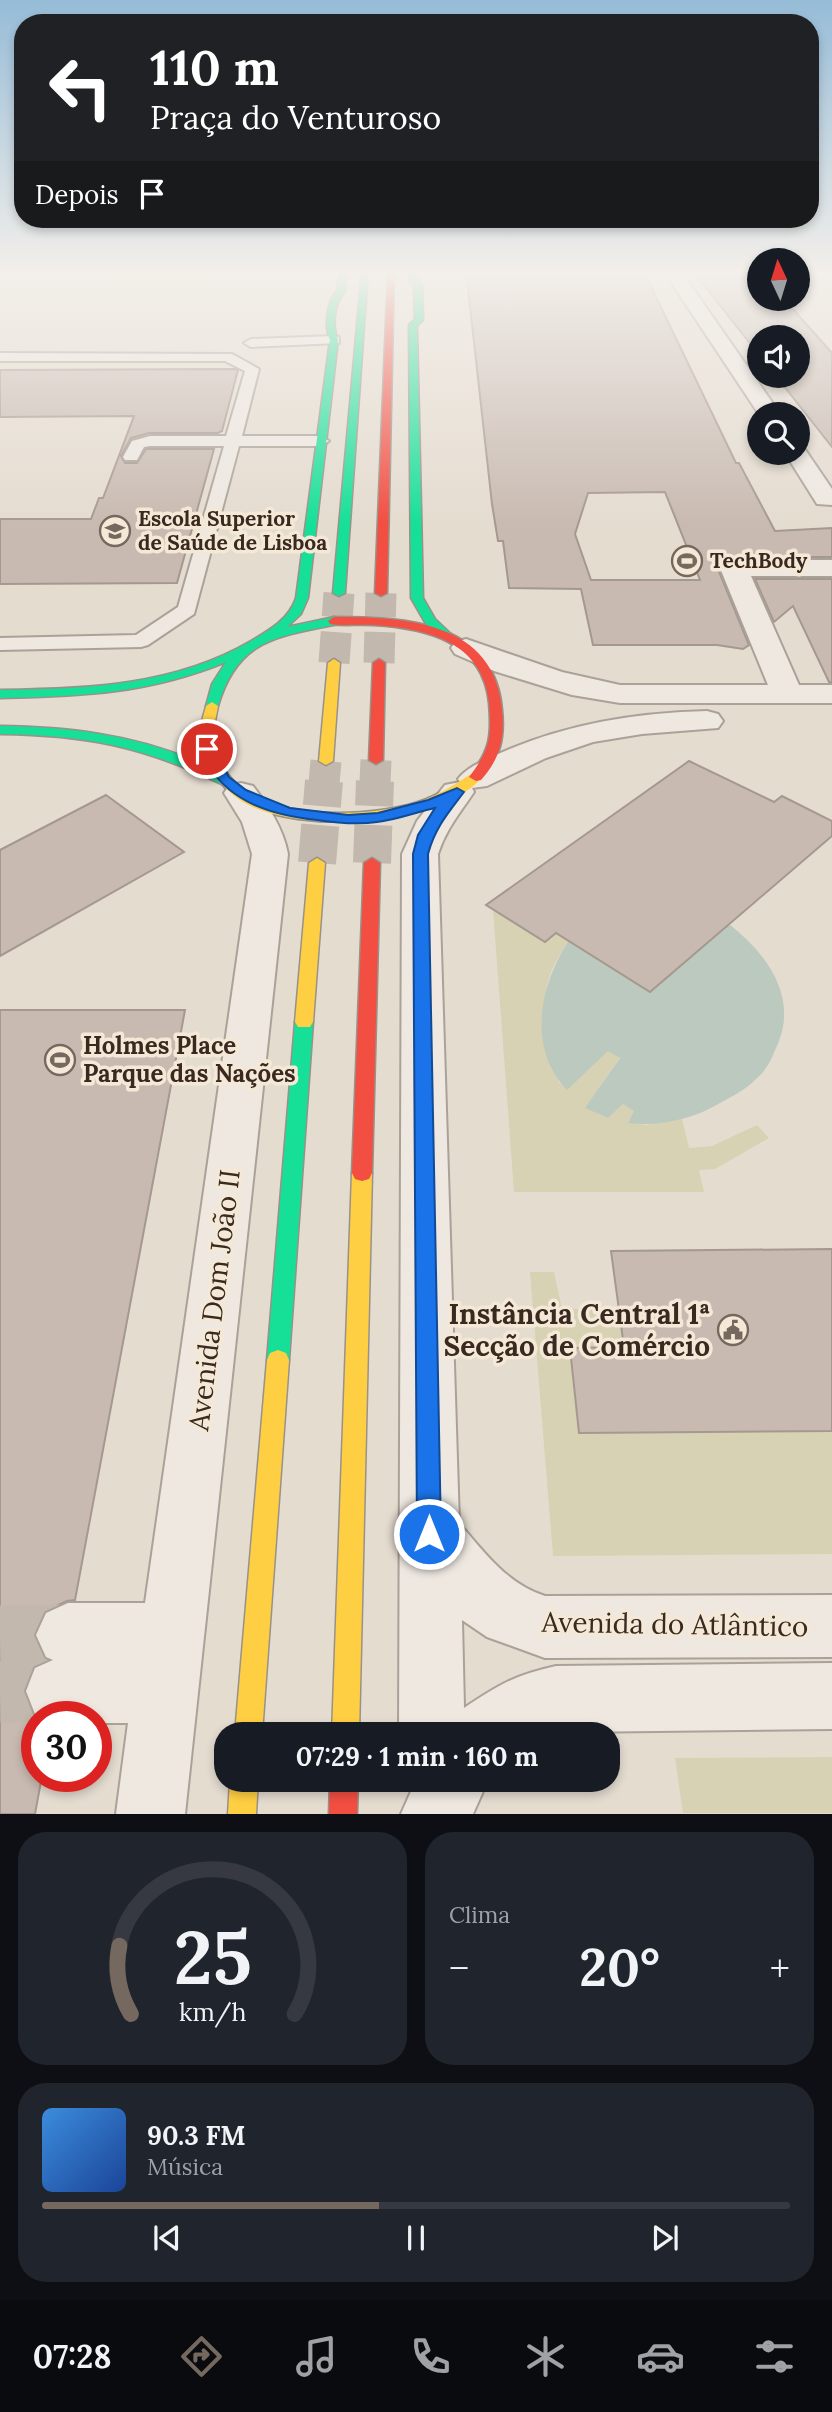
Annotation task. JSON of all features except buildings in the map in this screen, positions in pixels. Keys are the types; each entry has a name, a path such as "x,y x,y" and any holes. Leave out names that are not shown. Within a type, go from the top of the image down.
{"main road":[{"path":"266,639 297,612 302,598 321,440 326,355"},
{"path":"339,593 359,355"},
{"path":"381,593 388,355"},
{"path":"0,730 58,729 124,737 188,759 263,804 288,813 348,819 407,812 466,785 488,764 496,748 498,732 493,687 489,672 433,626 421,611 417,598 413,355"},
{"path":"0,694 136,686 206,666 266,639 310,625 358,620 407,624 457,643"},
{"path":"233,786 213,765 207,749 207,733 216,687 222,673 248,649"},
{"path":"326,761 334,663"},
{"path":"376,760 379,663"},
{"path":"249,1722 317,863"},
{"path":"345,1722 372,863"},
{"path":"242,1814 243,1792"},
{"path":"343,1814 344,1792"}],"street":[{"path":"729,355 761,402"},
{"path":"804,465 826,499"},
{"path":"788,695 734,568 832,568"},
{"path":"457,643 505,665 551,680 620,694 832,694"},
{"path":"432,1722 420,854 425,835 439,812 466,785 517,756 561,738 604,727 665,722 832,721"},
{"name":"Avenida Dom João II","path":"150,1814 270,855 268,836 257,813 233,786"},
{"name":"Avenida do Atlântico","path":"429,1534 481,1596 509,1615 545,1628 832,1626"},
{"path":"63,1663 169,1663"},
{"path":"502,1722 524,1706 555,1699 832,1696"},
{"path":"433,1792 434,1814"},
{"path":"434,1814 447,1792"}],"lane":[{"path":"0,357 227,357 252,369 187,610 141,641 0,644"},
{"path":"131,457 138,444 150,441 321,440"}],"shaded area":[{"path":"493,909 545,942 567,925 572,936 557,960 546,992 546,1039 554,1071 560,1084 608,1050 620,1057 586,1108 608,1118 623,1104 635,1111 628,1122 646,1125 682,1119 689,1148 712,1146 757,1125 769,1138 715,1169 699,1170 704,1192 514,1192"},
{"path":"729,924 767,963 782,995 782,1030 763,1072 730,1098 710,1109 676,1120 652,1124 628,1123 634,1111 623,1104 608,1118 585,1108 620,1058 608,1051 567,1090 554,1073 546,1054 542,1013 546,992 552,972 572,936"},
{"path":"530,1272 554,1272 562,1309 645,1308 652,1347 570,1348 579,1433 832,1431 832,1554 553,1556"},
{"path":"832,1757 832,1813 683,1813 675,1758"}],"tunnel":[{"path":"334,663 339,593"},
{"path":"379,663 381,593"},
{"path":"375,783 376,760"},
{"path":"324,783 326,761"},
{"path":"317,863 324,781"},
{"path":"372,863 375,781"},
{"path":"0,1636 68,1635"},
{"path":"0,1692 58,1691"}],"traffic: fast":[{"path":"269,637 297,612 302,598 332,355"},
{"path":"339,593 358,355"},
{"path":"413,355 417,598 430,621 449,638"},
{"path":"212,706 218,684 241,653 274,635 334,621"},
{"path":"0,694 132,687 175,677 243,651"},
{"path":"0,730 89,735 142,746 224,780"},
{"path":"278,1360 304,1022"}],"traffic: slow":[{"path":"326,761 334,663"},
{"path":"212,706 206,743 222,778 249,800 286,812 328,818 372,816 413,808 449,795 476,777"},
{"path":"304,1022 317,863"},
{"path":"345,1722 362,1173"},
{"path":"249,1722 278,1360"},
{"path":"242,1814 243,1792"}],"traffic: jam":[{"path":"381,593 388,355"},
{"path":"334,621 397,623 419,627 459,642 475,655 491,681 497,722 494,748 488,763 476,777"},
{"path":"376,760 379,663"},
{"path":"362,1173 372,863"},
{"path":"343,1814 344,1792"}],"place":[{"name":"Escola Superior de Saúde de Lisboa","path":"115,531"},
{"name":"TechBody","path":"687,561"},
{"name":"Holmes Place Parque das Nações","path":"60,1060"},
{"name":"Instância Central 1ª Secção de Comércio","path":"733,1330"}],"route":[{"path":"207,749 213,765 224,780 241,793 288,813 348,819 378,818 433,804 457,792 439,812 425,835 420,854 429,1534"}]}
